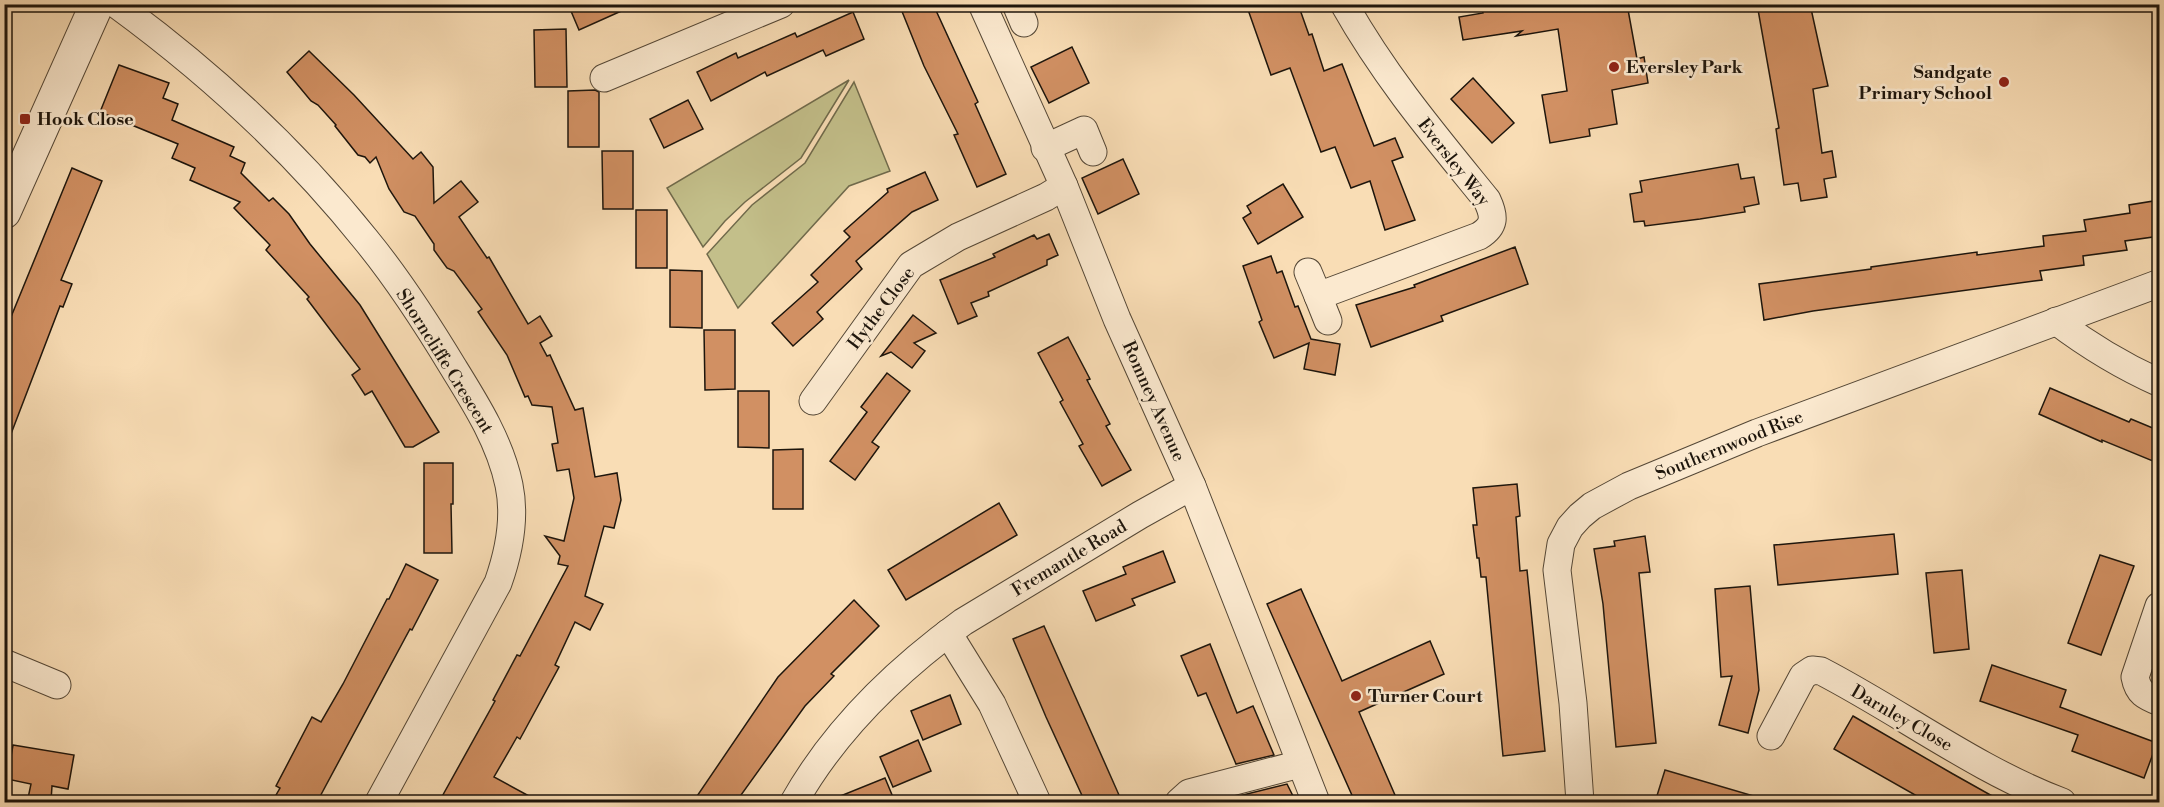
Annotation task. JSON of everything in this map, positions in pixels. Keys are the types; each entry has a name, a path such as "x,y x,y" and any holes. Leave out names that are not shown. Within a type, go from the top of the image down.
{"street":[{"path":"4,212 97,4"},
{"name":"Shorncliffe Crescent","path":"116,4 167,42 273,135 367,240 431,331 485,420 502,461 509,487 511,513 511,536 507,559 498,583 379,802"},
{"path":"604,78 781,4"},
{"name":"Eversley Way","path":"1308,272 1323,309 1479,236 1493,224 1493,216 1487,200 1413,110 1380,65 1344,4"},
{"name":"Romney Avenue","path":"990,8 1045,148 1064,186 1118,318 1192,486 1316,802"},
{"path":"1045,148 1084,130 1093,152"},
{"name":"Hythe Close","path":"813,401 911,265 958,237 1046,197 1064,186"},
{"name":"Southernwood Rise","path":"1580,802 1573,703 1557,570 1561,544 1570,526 1580,516 1592,506 1629,486 1756,433 2160,283"},
{"path":"2056,321 2088,345 2121,365 2160,383"},
{"name":"Fremantle Road","path":"794,802 807,780 856,717 890,682 948,633 1140,515 1192,486"},
{"path":"2159,606 2135,677 2142,695 2160,702"},
{"path":"948,633 992,704 1037,802"},
{"path":"4,663 57,685"},
{"name":"Darnley Close","path":"1772,736 1803,676 1812,670 1821,671 1972,758 2035,792 2062,802"},
{"path":"1179,802 1189,793 1300,764"}],"shaded area":[{"path":"849,80 801,158 745,202 703,247 667,188"},
{"path":"854,82 890,171 849,186 738,308 707,254 752,205 805,163"}],"building":[{"path":"568,4 637,4 579,30"},
{"path":"899,4 933,4 978,102 975,104 1006,174 977,187 954,135 958,134 924,66"},
{"path":"1246,4 1298,4 1309,35 1312,34 1324,71 1342,64 1374,146 1395,138 1403,157 1392,161 1415,220 1385,230 1370,181 1351,188 1335,147 1321,152 1290,68 1271,75"},
{"name":"Eversley Park","path":"1481,4 1627,4 1637,59 1644,57 1648,83 1612,90 1617,124 1589,129 1590,136 1550,143 1542,95 1567,91 1558,29 1516,36 1522,31 1463,40 1459,17 1483,13"},
{"path":"1757,4 1810,4 1828,86 1813,89 1822,153 1832,151 1836,177 1824,179 1827,197 1801,201 1798,183 1784,185 1776,129 1779,128"},
{"path":"853,12 864,39 826,56 823,50 767,76 765,72 711,101 697,72 736,53 738,58 795,33 797,37"},
{"path":"566,29 567,87 535,87 534,30"},
{"path":"1072,47 1089,83 1049,103 1031,67"},
{"path":"309,51 354,95 413,159 421,152 433,167 434,203 461,181 478,202 459,217 487,258 489,257 528,324 540,316 552,336 540,343 547,356 550,355 575,410 583,408 595,477 617,473 621,500 614,528 604,526 585,596 603,604 590,630 575,622 555,665 559,667 520,739 517,737 494,777 540,802 439,802 495,701 493,700 517,655 520,656 568,566 558,564 560,556 545,536 564,541 574,498 569,469 557,471 552,444 558,443 552,407 532,405 528,396 525,397 507,355 478,312 482,309 454,271 447,268 434,250 434,244 415,216 404,212 389,189 376,157 370,163 365,157 358,155 336,125 318,105 311,101 287,72"},
{"path":"119,65 169,83 163,98 178,104 172,120 234,147 230,156 245,163 241,173 269,201 273,198 289,214 310,244 360,305 439,432 413,447 405,447 372,391 365,395 352,375 360,369 307,299 309,297 266,250 270,245 234,208 240,202 190,180 195,168 172,158 178,144 100,112"},
{"path":"1473,78 1514,123 1492,143 1451,99"},
{"path":"595,90 599,92 599,147 568,147 568,91"},
{"path":"688,100 703,129 664,148 650,119"},
{"path":"602,151 633,151 633,209 603,209"},
{"path":"1123,159 1139,194 1098,214 1082,178"},
{"path":"1738,164 1741,179 1754,177 1759,204 1744,207 1745,212 1645,226 1644,221 1634,222 1630,194 1642,192 1640,181"},
{"path":"72,168 102,181 61,280 72,284 63,307 60,306 6,447 4,446 4,334"},
{"path":"925,172 938,200 912,212 856,261 862,269 817,312 823,319 793,346 772,323 818,282 811,275 850,237 844,231 888,192 887,189"},
{"path":"1283,184 1303,217 1258,244 1243,218 1251,213 1247,206"},
{"path":"2160,200 2160,236 2125,241 2127,250 2083,256 2084,265 2040,271 2042,280 1813,311 1764,320 1759,284 1977,252 1977,255 2044,246 2043,236 2086,231 2084,220 2130,213 2129,205"},
{"path":"636,210 667,210 667,268 636,268"},
{"path":"1049,234 1058,255 1047,260 1047,265 988,292 989,296 971,303 977,316 958,324 940,280 995,257 993,254 1034,235 1037,239"},
{"path":"1515,247 1528,284 1441,316 1443,321 1371,347 1356,305 1415,287 1414,285"},
{"path":"1271,256 1277,273 1282,271 1295,307 1298,306 1311,339 1340,344 1335,375 1304,369 1309,343 1274,358 1259,322 1262,320 1243,266"},
{"path":"670,270 702,271 702,328 670,327"},
{"path":"913,315 936,333 914,343 925,351 912,368 891,352 881,356"},
{"path":"704,330 735,330 735,389 705,390"},
{"path":"1068,337 1110,424 1106,426 1131,470 1102,486 1079,446 1083,444 1060,402 1063,400 1038,353"},
{"path":"887,373 910,391 872,442 879,447 855,480 830,461 867,412 861,407"},
{"path":"2050,388 2129,422 2131,419 2160,431 2160,464 2102,440 2102,442 2039,414"},
{"path":"738,391 769,391 769,448 738,447"},
{"path":"803,449 803,509 773,509 773,450"},
{"path":"424,463 453,463 452,553 424,553"},
{"path":"1517,484 1520,516 1516,517 1520,571 1527,570 1545,751 1503,756 1486,577 1481,577 1473,525 1477,525 1473,488"},
{"path":"999,503 1017,535 906,600 888,570"},
{"path":"1894,534 1898,574 1778,585 1774,545"},
{"path":"1645,536 1650,572 1639,573 1656,743 1616,747 1603,604 1594,549 1615,546 1614,541"},
{"path":"1163,551 1175,582 1132,599 1135,605 1096,621 1083,591 1126,574 1123,567"},
{"path":"2100,555 2134,566 2101,655 2068,643"},
{"path":"406,564 438,580 317,802 272,802 280,788 276,786 312,717 321,722"},
{"path":"1962,570 1969,649 1934,653 1926,573"},
{"path":"1750,586 1759,690 1748,733 1719,725 1732,676 1721,677 1715,589"},
{"name":"Turner Court","path":"1301,589 1342,681 1430,641 1444,674 1359,712 1398,802 1355,802 1267,604"},
{"path":"854,600 879,626 831,674 834,676 805,706 736,802 693,802 778,677"},
{"path":"1044,626 1119,795 1103,802 1085,802 1013,639"},
{"path":"1210,644 1237,713 1253,706 1274,755 1236,764 1206,693 1198,696 1181,656"},
{"path":"1992,665 2066,690 2060,707 2157,743 2144,778 2072,751 2078,735 1980,701"},
{"path":"950,695 961,724 923,740 911,711"},
{"path":"1853,716 2003,802 1913,802 1917,796 1834,749"},
{"path":"918,740 931,771 893,787 880,757"},
{"path":"13,745 74,755 68,789 52,786 51,801 28,798 31,784 7,779"},
{"path":"1665,770 1757,797 1756,802 1655,802"},
{"path":"885,778 895,802 828,802 828,801"},
{"path":"1287,784 1296,802 1215,802"}],"place":[{"name":"Eversley Park","path":"1614,67"},
{"name":"Sandgate Primary School","path":"2004,82"},
{"name":"Hook Close","path":"25,119"},
{"name":"Turner Court","path":"1356,696"}]}
